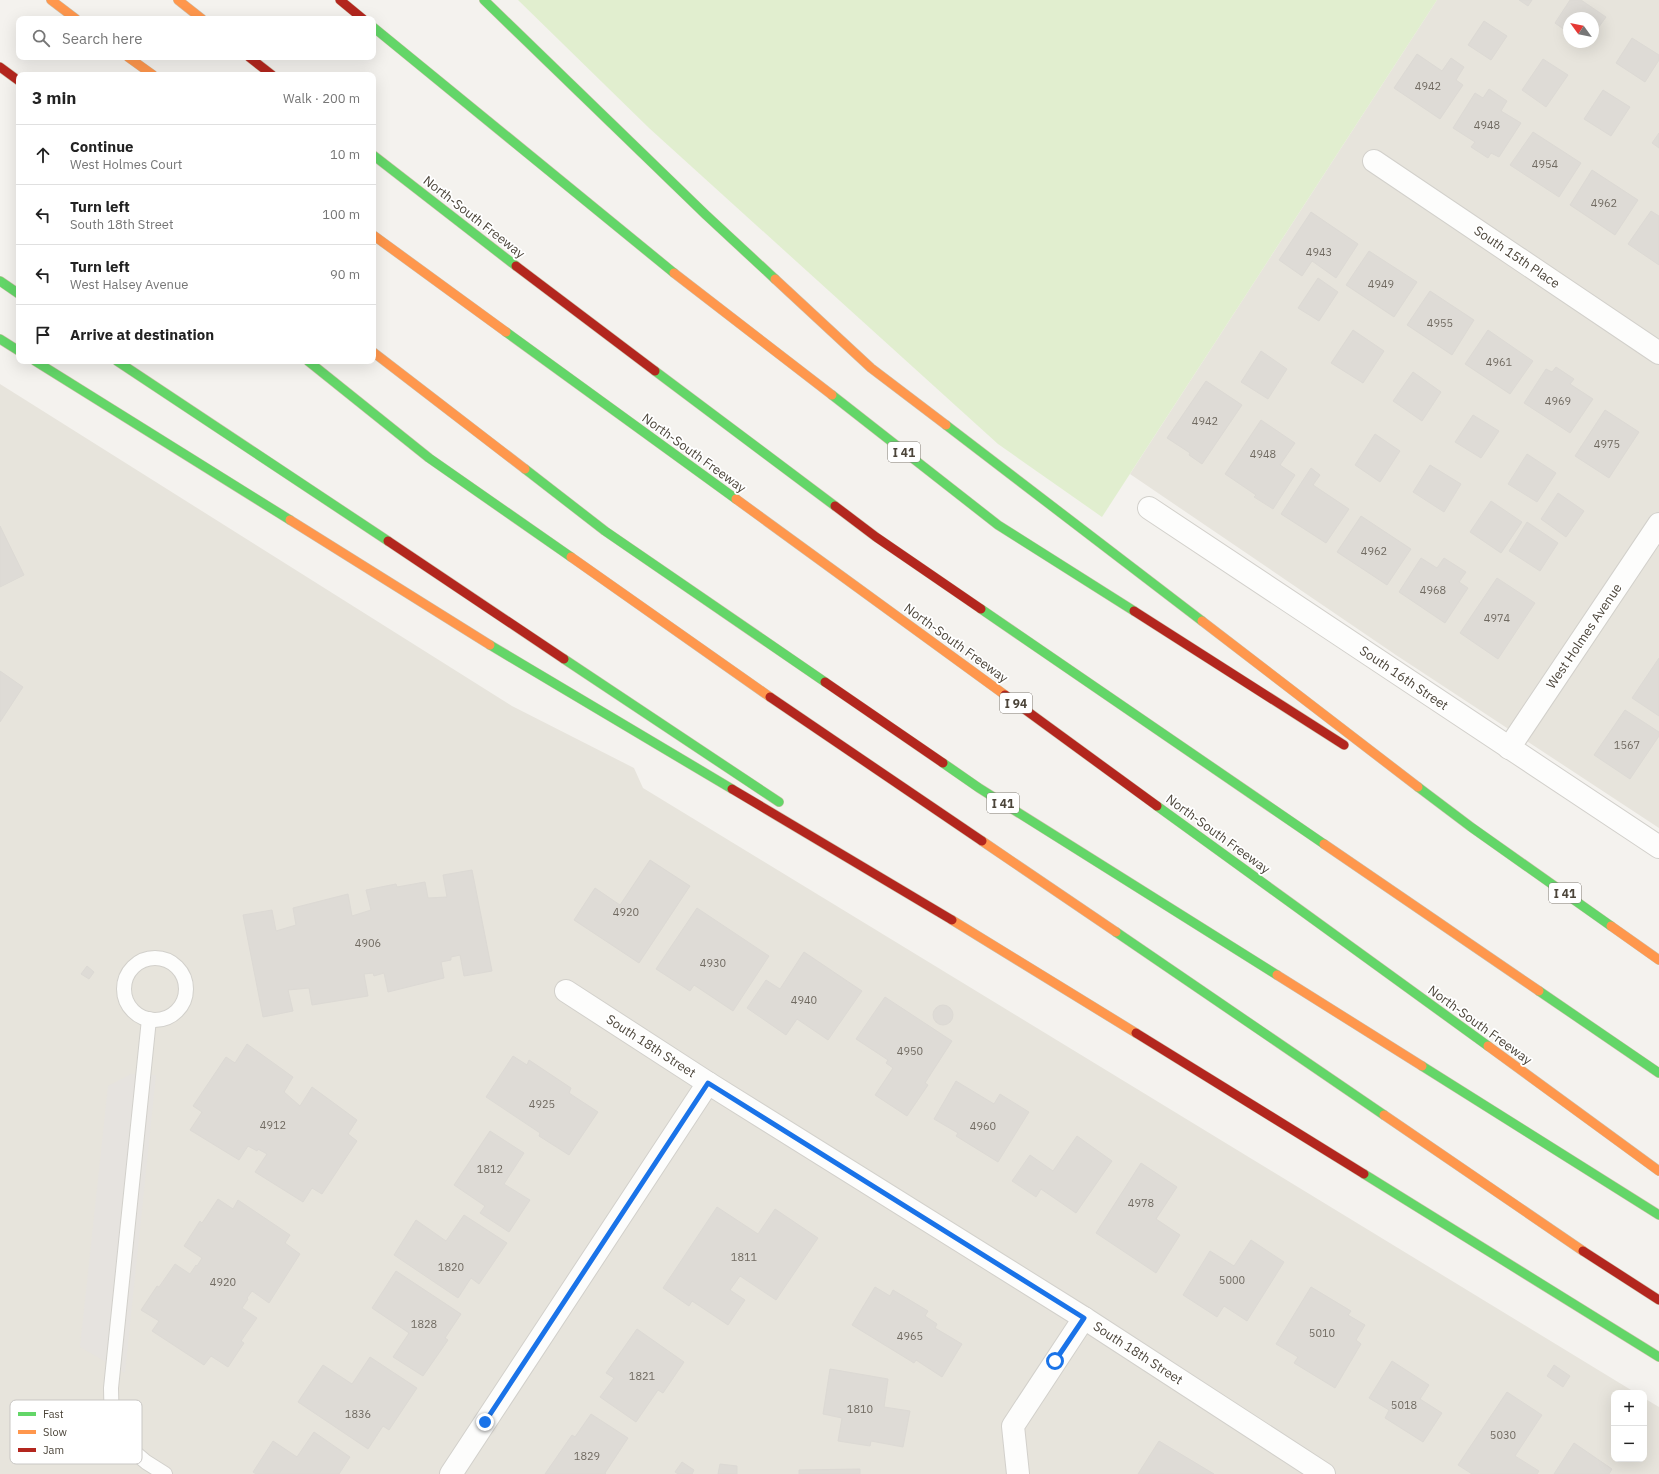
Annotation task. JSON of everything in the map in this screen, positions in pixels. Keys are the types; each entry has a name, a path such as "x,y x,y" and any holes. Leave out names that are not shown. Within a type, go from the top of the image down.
{"highway":[{"path":"50,0 72,16"},
{"path":"178,0 198,16"},
{"path":"340,0 359,16"},
{"path":"484,0 706,215 871,368 1471,827"},
{"name":"I 41","path":"376,29 687,284 998,525 1351,750"},
{"path":"132,60 149,72"},
{"path":"253,60 268,72"},
{"path":"0,67 16,79"},
{"name":"North-South Freeway","path":"376,157 602,332 876,537 1659,1073"},
{"name":"North-South Freeway","path":"376,237 1659,1171"},
{"path":"0,281 16,292"},
{"path":"0,339 16,349"},
{"name":"I 41","path":"376,354 605,531 979,788 1659,1216"},
{"path":"40,364 534,672 979,936 1659,1357"},
{"path":"122,364 789,808"},
{"path":"312,364 429,458 750,683 1589,1255 1659,1300"},
{"name":"I 41","path":"1371,763 1471,827 1659,960"},
{"path":"835,839 979,936"}],"street":[{"name":"South 15th Place","path":"1374,161 1659,353"},
{"name":"South 16th Street","path":"1149,508 1659,847"},
{"name":"West Holmes Avenue","path":"1509,748 1659,524"},
{"name":"South 18th Street","path":"566,991 708,1083 1084,1318 1324,1474"},
{"path":"451,1474 708,1083"},
{"path":"1018,1474 1013,1426 1084,1318"}],"lane":[{"path":"161,958 171,962 179,969 184,978 185,994 178,1009 170,1015 160,1019 149,1019 140,1016 132,1010 127,1002 124,992 125,983 128,974 142,960 161,958"},
{"path":"111,1400 111,1388 149,1019"},
{"path":"142,1459 165,1474"}],"shaded area":[{"path":"1437,0 1659,0 1659,828 1396,655 1130,474"},
{"path":"0,384 512,706 634,768 643,788 1631,1390 1611,1390 1611,1462 1647,1462 1647,1400 1659,1407 1659,1474 0,1474"},
{"path":"131,1074 156,1075 125,1373 80,1347 108,1086"}],"green space":[{"path":"518,0 1437,0 1102,517 998,444 649,128"}],"building":[{"path":"1519,0 1532,0 1528,6"},
{"path":"1570,0 1581,0 1599,12 1563,12 1563,29 1555,23"},
{"path":"1599,12 1606,17 1599,27"},
{"path":"1484,21 1507,36 1491,60 1468,45"},
{"path":"1632,38 1659,55 1659,60 1645,82 1616,63"},
{"path":"1417,54 1442,71 1451,58 1464,67 1456,80 1463,85 1440,119 1394,88"},
{"path":"1543,59 1568,75 1546,107 1522,90"},
{"path":"1489,89 1507,101 1501,111 1521,123 1499,157 1491,153 1488,158 1471,147 1475,142 1453,128 1475,93 1483,98"},
{"path":"1603,90 1630,107 1611,136 1584,119"},
{"path":"1533,132 1581,163 1559,197 1510,165"},
{"path":"1659,133 1659,148 1652,143"},
{"path":"1592,170 1638,200 1615,235 1570,205"},
{"path":"1651,211 1659,216 1659,265 1628,244"},
{"path":"1311,212 1358,244 1336,278 1312,261 1302,276 1279,260"},
{"path":"1369,251 1417,282 1394,317 1346,285"},
{"path":"1318,278 1338,292 1319,321 1298,308"},
{"path":"1430,291 1474,320 1452,355 1407,325"},
{"path":"1353,330 1384,351 1363,383 1331,363"},
{"path":"1488,330 1533,361 1510,394 1465,364"},
{"path":"1261,351 1287,369 1268,399 1241,382"},
{"path":"1556,367 1574,379 1570,384 1593,399 1570,433 1524,403 1546,369 1552,372"},
{"path":"1413,372 1441,392 1422,421 1393,401"},
{"path":"1206,381 1242,405 1202,464 1189,455 1190,453 1167,438"},
{"path":"1605,410 1639,432 1609,478 1575,456"},
{"path":"1473,415 1499,431 1481,458 1455,442"},
{"path":"1261,420 1295,443 1280,465 1295,475 1273,509 1254,497 1256,495 1225,474"},
{"path":"1375,434 1400,451 1380,482 1355,465"},
{"path":"1527,454 1556,473 1537,502 1508,484"},
{"path":"1430,465 1461,484 1444,512 1413,492"},
{"path":"1311,468 1320,475 1313,485 1349,509 1326,543 1281,514"},
{"path":"1558,493 1584,511 1566,537 1541,519"},
{"path":"1491,501 1522,522 1501,553 1470,532"},
{"path":"1361,516 1411,549 1387,585 1337,552"},
{"path":"1527,522 1558,543 1540,571 1509,551"},
{"path":"0,526 24,575 0,587"},
{"path":"1421,558 1437,568 1444,558 1466,572 1459,582 1468,588 1445,623 1399,592"},
{"path":"1497,578 1535,603 1498,659 1460,633"},
{"path":"1659,658 1659,716 1632,698"},
{"path":"0,671 23,687 0,722"},
{"path":"1625,710 1659,732 1659,736 1630,779 1594,755"},
{"path":"650,860 690,886 639,963 574,920 595,888 620,905"},
{"path":"472,870 492,971 464,976 460,955 451,957 451,960 441,962 444,978 388,992 384,973 374,976 373,973 364,974 368,996 312,1005 309,988 288,990 293,1011 263,1017 243,915 272,910 276,931 296,925 293,908 348,894 352,916 371,910 366,890 396,884 397,887 425,882 428,898 447,897 443,875"},
{"path":"697,908 769,956 733,1011 694,985 690,991 656,969"},
{"path":"804,952 862,991 828,1040 797,1019 786,1035 747,1008 766,980 780,989"},
{"path":"87,966 94,972 89,979 81,974"},
{"path":"885,997 952,1041 925,1083 928,1085 907,1116 875,1095 893,1068 886,1063 888,1060 856,1039"},
{"path":"943,1005 950,1008 953,1015 950,1022 943,1025 936,1022 933,1015 936,1008"},
{"path":"247,1044 293,1077 284,1092 300,1106 312,1087 357,1120 348,1134 357,1141 322,1194 312,1188 303,1202 255,1172 267,1154 248,1146 239,1160 190,1130 202,1112 193,1106 226,1057 235,1063"},
{"path":"513,1056 527,1065 529,1060 571,1088 569,1093 598,1112 569,1155 539,1136 540,1133 486,1097"},
{"path":"956,1081 994,1104 1000,1094 1029,1112 998,1162 956,1136 958,1133 934,1119"},
{"path":"490,1131 524,1153 504,1184 530,1200 509,1232 480,1213 485,1206 454,1185"},
{"path":"1077,1136 1112,1161 1076,1213 1041,1189 1036,1197 1012,1181 1030,1155 1053,1171"},
{"path":"1141,1163 1177,1187 1156,1219 1180,1235 1156,1273 1096,1233"},
{"path":"218,1199 233,1209 238,1200 290,1235 285,1243 300,1254 269,1303 252,1291 247,1298 248,1299 242,1308 257,1318 241,1341 244,1343 228,1367 211,1356 204,1365 152,1331 159,1321 141,1310 157,1286 159,1287 175,1264 190,1274 196,1265 197,1266 202,1258 184,1246 200,1221 202,1223"},
{"path":"717,1207 758,1234 775,1209 818,1238 776,1300 740,1276 730,1290 745,1300 728,1325 692,1301 689,1306 663,1288"},
{"path":"464,1215 507,1243 479,1284 471,1278 458,1298 394,1255 416,1220 446,1241"},
{"path":"1251,1240 1284,1262 1247,1321 1224,1306 1217,1317 1183,1295 1210,1251 1234,1266"},
{"path":"396,1271 461,1314 445,1338 448,1340 423,1376 393,1357 409,1333 372,1308"},
{"path":"875,1287 890,1296 893,1290 928,1311 925,1316 937,1324 935,1328 962,1344 942,1377 916,1360 914,1363 852,1325"},
{"path":"1311,1287 1351,1311 1348,1315 1365,1325 1356,1340 1361,1344 1335,1388 1294,1363 1298,1357 1276,1344"},
{"path":"637,1329 684,1362 663,1393 658,1390 636,1422 600,1397 614,1378 606,1373"},
{"path":"370,1357 417,1388 389,1430 383,1426 368,1449 298,1402 323,1365 352,1384"},
{"path":"1392,1361 1429,1385 1420,1399 1442,1413 1423,1442 1385,1418 1389,1410 1369,1398"},
{"path":"1554,1365 1570,1376 1563,1387 1547,1376"},
{"path":"830,1369 888,1379 884,1407 910,1411 903,1447 871,1441 870,1446 838,1441 842,1418 823,1414"},
{"path":"1507,1392 1542,1415 1515,1456 1539,1471 1537,1474 1472,1474 1458,1465"},
{"path":"591,1414 628,1438 605,1473 606,1474 545,1474 572,1435 575,1437"},
{"path":"314,1432 350,1457 339,1474 256,1474 253,1472 273,1441 297,1457"},
{"path":"1159,1441 1214,1474 1138,1474"},
{"path":"1574,1443 1612,1469 1609,1474 1554,1474"},
{"path":"682,1462 694,1470 692,1474 678,1474 675,1472"},
{"path":"720,1464 737,1466 737,1474 718,1474"},
{"path":"860,1469 860,1474 799,1474 799,1470"}],"traffic: fast":[{"path":"484,0 706,215 775,279"},
{"path":"376,29 674,273"},
{"path":"376,157 516,266"},
{"path":"0,281 16,292"},
{"path":"506,332 736,499"},
{"path":"0,339 16,349"},
{"path":"40,364 290,520"},
{"path":"122,364 388,541"},
{"path":"312,364 429,458 571,557"},
{"path":"655,371 835,506"},
{"path":"832,395 998,525 1134,611"},
{"path":"946,425 1202,621"},
{"path":"525,469 605,531 825,682"},
{"path":"981,609 1324,844"},
{"path":"490,645 732,789"},
{"path":"564,659 779,802"},
{"path":"943,763 979,788 1277,975"},
{"path":"1418,787 1471,827 1611,926"},
{"path":"1157,806 1488,1046"},
{"path":"1116,932 1384,1115"},
{"path":"1539,991 1659,1073"},
{"path":"1422,1066 1659,1215"},
{"path":"1364,1174 1659,1357"}],"traffic: slow":[{"path":"51,0 72,16"},
{"path":"178,0 198,16"},
{"path":"132,60 149,72"},
{"path":"376,237 506,332"},
{"path":"674,273 832,395"},
{"path":"775,279 871,368 946,425"},
{"path":"376,354 525,469"},
{"path":"736,499 1005,695"},
{"path":"290,520 490,645"},
{"path":"571,557 770,697"},
{"path":"1202,621 1418,787"},
{"path":"982,841 1116,932"},
{"path":"1324,844 1539,991"},
{"path":"952,920 1136,1033"},
{"path":"1611,926 1659,960"},
{"path":"1277,975 1422,1066"},
{"path":"1488,1046 1659,1171"},
{"path":"1384,1115 1583,1251"}],"traffic: jam":[{"path":"340,0 359,16"},
{"path":"253,60 268,72"},
{"path":"0,67 16,79"},
{"path":"516,266 655,371"},
{"path":"835,506 876,537 981,609"},
{"path":"388,541 564,659"},
{"path":"1134,611 1344,745"},
{"path":"825,682 943,763"},
{"path":"1005,695 1157,806"},
{"path":"770,697 982,841"},
{"path":"732,789 952,920"},
{"path":"1136,1033 1364,1174"},
{"path":"1583,1251 1659,1300"}],"route":[{"path":"485,1422 708,1083 1084,1318 1055,1361"}]}
